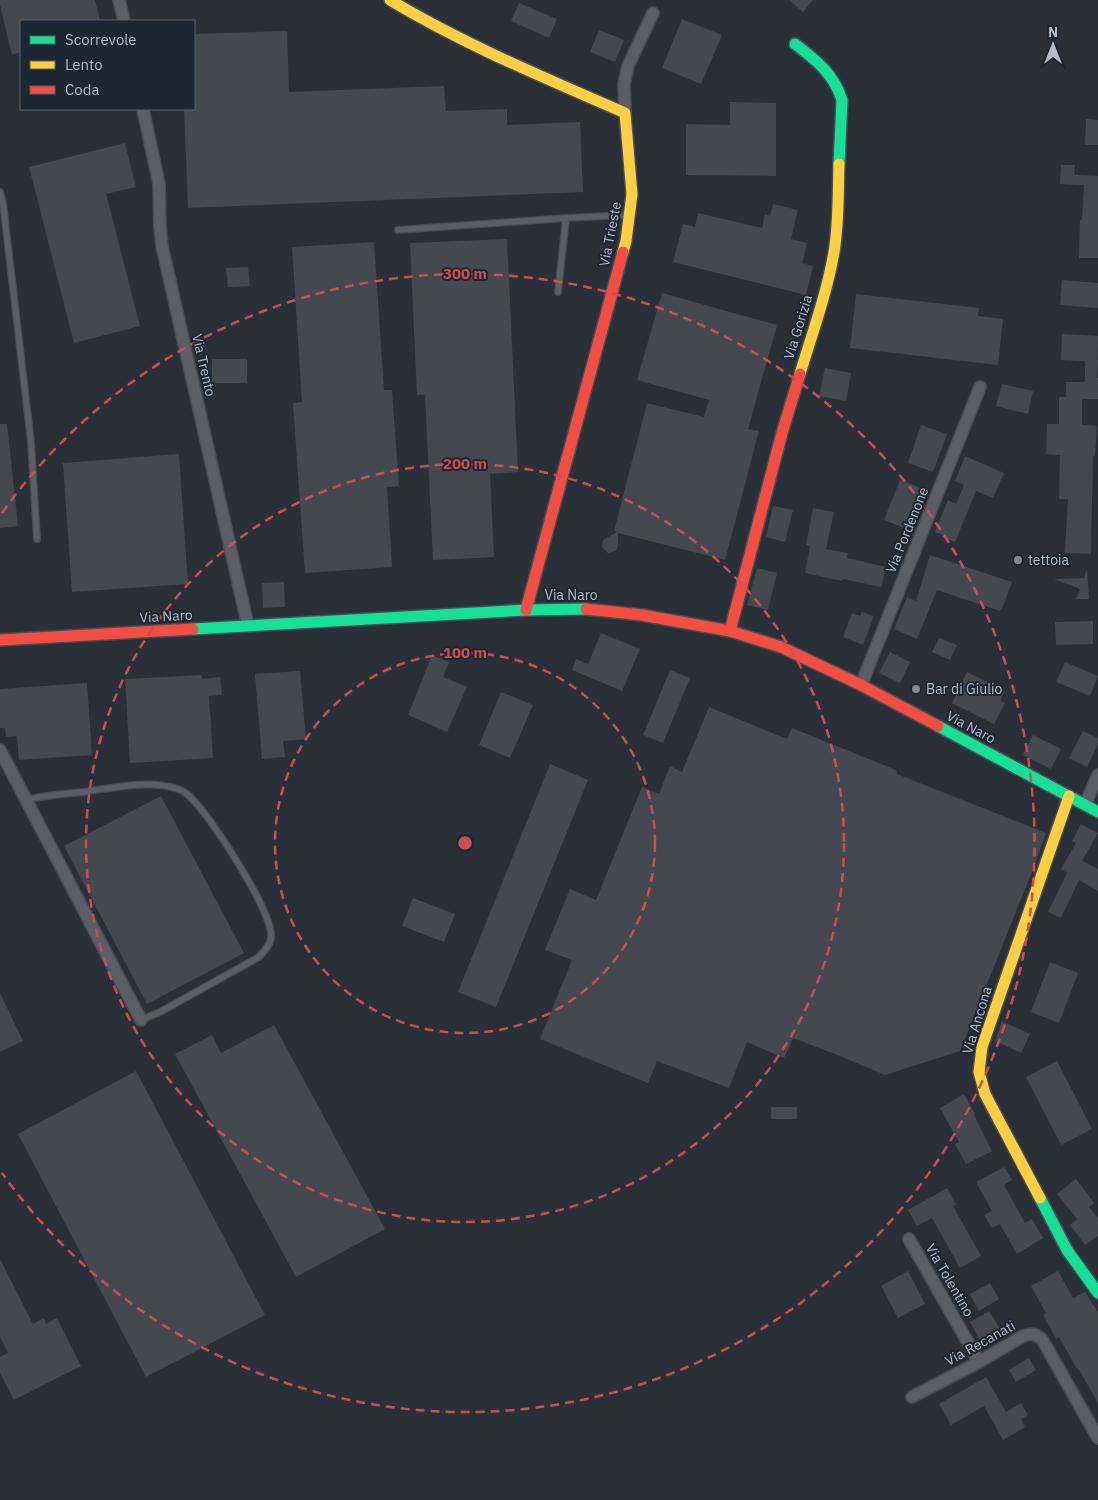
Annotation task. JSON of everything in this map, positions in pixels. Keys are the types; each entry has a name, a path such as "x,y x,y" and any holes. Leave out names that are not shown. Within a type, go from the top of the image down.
{"street":[{"path":"119,0 124,20"},
{"path":"390,0 416,17 457,39 625,113 624,87 628,66 653,13"},
{"name":"Via Gorizia","path":"730,631 782,432 830,272 836,242 842,100 836,81 827,70 795,44"},
{"name":"Via Trento","path":"144,110 159,184 162,246 248,626"},
{"name":"Via Trieste","path":"526,610 626,241 632,194 625,113"},
{"name":"Via Pordenone","path":"861,685 980,387"},
{"name":"Via Naro","path":"0,640 526,610 584,609 662,618 730,631 794,653 861,685 1098,812"},
{"path":"0,750 141,1020"},
{"path":"1085,805 1098,775"},
{"name":"Via Ancona","path":"1069,796 982,1047 979,1072 985,1094 1067,1250 1098,1293"},
{"name":"Via Tolentino","path":"909,1239 979,1362"},
{"name":"Via Recanati","path":"912,1397 1030,1334 1038,1336 1043,1341 1098,1438"}],"lane":[{"path":"0,192 3,203 31,442 37,539"},
{"path":"398,230 630,215"},
{"path":"558,292 566,218"},
{"path":"26,800 141,785 161,785 178,789 192,798 203,810 240,864 262,906 271,928 272,938 267,948 259,957 160,1012 141,1020"}],"building":[{"path":"0,0 95,0 100,20 20,20 20,52 12,55"},
{"path":"789,0 813,0 803,12"},
{"path":"519,3 557,19 549,38 511,21"},
{"path":"682,19 722,35 701,84 662,68"},
{"path":"599,30 624,40 615,62 590,52"},
{"path":"287,31 289,92 444,86 446,111 507,109 507,125 580,122 583,192 188,208 184,110 195,110 195,34"},
{"path":"730,102 776,103 776,176 686,175 686,124 730,125"},
{"path":"1086,119 1098,120 1098,145 1085,145"},
{"path":"125,143 136,187 106,194 140,326 74,343 29,167"},
{"path":"1061,165 1075,165 1074,175 1098,176 1098,258 1079,258 1080,220 1082,220 1084,185 1060,184"},
{"path":"773,204 798,210 791,239 807,243 802,263 813,266 806,295 673,262 683,224 695,227 698,213 762,228 765,214 770,216"},
{"path":"507,239 518,472 490,474 494,557 433,560 425,395 417,395 410,243"},
{"path":"374,242 384,390 392,390 399,486 387,487 392,567 305,573 293,403 302,402 292,247"},
{"path":"248,267 250,286 228,287 226,268"},
{"path":"1062,280 1098,283 1098,308 1060,305"},
{"path":"662,293 777,325 748,429 759,431 725,560 618,533 616,551 608,553 602,547 603,540 617,532 614,531 647,403 704,417 709,400 637,380"},
{"path":"856,294 979,308 978,316 1003,319 998,365 850,348"},
{"path":"1062,334 1098,336 1098,399 1082,399 1082,425 1097,426 1095,456 1093,456 1091,554 1065,553 1068,499 1059,499 1060,455 1046,454 1047,424 1059,424 1059,397 1066,397 1066,382 1085,382 1085,361 1061,360"},
{"path":"212,359 247,359 247,383 212,383"},
{"path":"825,368 851,373 846,401 819,396"},
{"path":"1002,384 1033,391 1028,414 996,406"},
{"path":"0,424 7,424 18,526 0,528"},
{"path":"921,425 947,434 933,472 908,463"},
{"path":"179,454 188,584 72,592 63,463"},
{"path":"965,456 1004,473 993,498 976,491 955,542 935,532 948,500 956,504 964,485 955,481"},
{"path":"900,480 923,489 907,529 884,520"},
{"path":"773,506 793,510 785,542 766,537"},
{"path":"813,508 834,512 826,549 848,553 847,558 886,567 881,587 805,573 810,546 806,545"},
{"path":"930,555 1012,582 1002,609 1000,611 937,590 917,639 894,629 907,597 916,601"},
{"path":"757,568 777,573 768,610 747,605"},
{"path":"1087,569 1089,599 1076,599 1080,589 1054,579 1084,578"},
{"path":"284,582 285,607 263,608 262,583"},
{"path":"862,612 874,616 863,645 843,637 852,613 860,616"},
{"path":"1093,621 1093,644 1056,645 1055,622"},
{"path":"601,633 640,649 622,691 572,670 576,659 588,664"},
{"path":"939,638 957,645 950,660 932,652"},
{"path":"890,652 910,662 900,683 879,673"},
{"path":"432,655 449,662 443,677 467,687 447,732 408,715"},
{"path":"1065,662 1098,676 1090,696 1056,682"},
{"path":"670,670 690,678 663,743 643,735"},
{"path":"300,671 306,739 283,741 285,757 262,759 255,674"},
{"path":"967,672 1005,691 1000,701 1005,703 994,724 952,703"},
{"path":"202,675 202,679 220,677 222,695 209,696 213,758 130,763 125,679"},
{"path":"87,683 92,755 19,760 17,736 6,737 5,728 0,728 0,689"},
{"path":"501,692 533,705 510,758 479,745"},
{"path":"709,707 787,739 792,728 896,770 897,774 1046,833 960,1051 885,1075 793,1038 784,1058 747,1042 729,1088 657,1061 648,1083 540,1039 572,960 545,950 570,889 596,900 642,787 659,794 670,766 682,772"},
{"path":"1083,731 1098,738 1098,744 1087,767 1069,758"},
{"path":"1033,735 1061,749 1051,769 1023,755"},
{"path":"550,764 588,780 496,1007 458,992"},
{"path":"161,796 244,953 147,1004 64,846"},
{"path":"1081,824 1098,833 1082,861 1098,869 1098,891 1079,880 1061,918 1048,912 1067,873 1061,869 1076,843 1072,841"},
{"path":"413,898 455,914 444,942 402,926"},
{"path":"1050,962 1078,973 1059,1023 1031,1012"},
{"path":"0,993 23,1041 0,1052"},
{"path":"1002,1021 1030,1034 1021,1053 995,1041"},
{"path":"274,1025 385,1229 296,1277 175,1054 212,1035 221,1053"},
{"path":"1057,1061 1092,1129 1061,1145 1026,1077"},
{"path":"136,1071 265,1315 146,1377 18,1134"},
{"path":"964,1094 992,1151 966,1164 955,1144 959,1142 940,1108"},
{"path":"771,1107 797,1107 797,1119 771,1119"},
{"path":"1004,1167 1012,1180 1004,1185 1025,1223 1032,1219 1043,1238 1017,1254 1000,1224 992,1228 984,1215 992,1211 976,1182"},
{"path":"1076,1179 1094,1203 1089,1207 1098,1218 1098,1236 1085,1245 1070,1225 1077,1219 1057,1194"},
{"path":"947,1188 956,1205 953,1206 981,1256 960,1268 932,1218 917,1226 908,1210"},
{"path":"0,1259 33,1324 44,1318 46,1324 57,1318 81,1366 14,1400 0,1373 0,1357 8,1353 0,1337"},
{"path":"908,1271 925,1304 898,1318 881,1286"},
{"path":"1058,1271 1073,1298 1085,1292 1098,1312 1098,1403 1059,1337 1056,1339 1043,1315 1046,1313 1031,1286"},
{"path":"990,1283 999,1299 979,1311 970,1294"},
{"path":"989,1311 1002,1332 982,1344 970,1322"},
{"path":"1029,1358 1036,1370 1016,1382 1009,1370"},
{"path":"986,1377 1006,1412 1021,1403 1028,1415 1021,1419 1025,1427 1003,1440 984,1406 951,1425 939,1404"}],"traffic: fast":[{"path":"795,44 823,68 839,91 842,100 839,164"},
{"path":"193,629 526,610 586,609"},
{"path":"938,726 1098,812"},
{"path":"1040,1198 1067,1250 1098,1293"}],"traffic: slow":[{"path":"390,0 476,46 625,113 632,194 623,252"},
{"path":"800,374 823,298 834,252 838,219 839,164"},
{"path":"1040,1198 985,1094 979,1072 982,1047 1069,796"}],"traffic: jam":[{"path":"526,610 623,252"},
{"path":"730,631 782,433 800,374"},
{"path":"586,609 642,615 730,631 781,647 861,685 938,726"},
{"path":"0,640 193,629"}],"place":[{"name":"tettoia","path":"1018,560"},
{"name":"Bar di Giulio","path":"916,689"}]}
